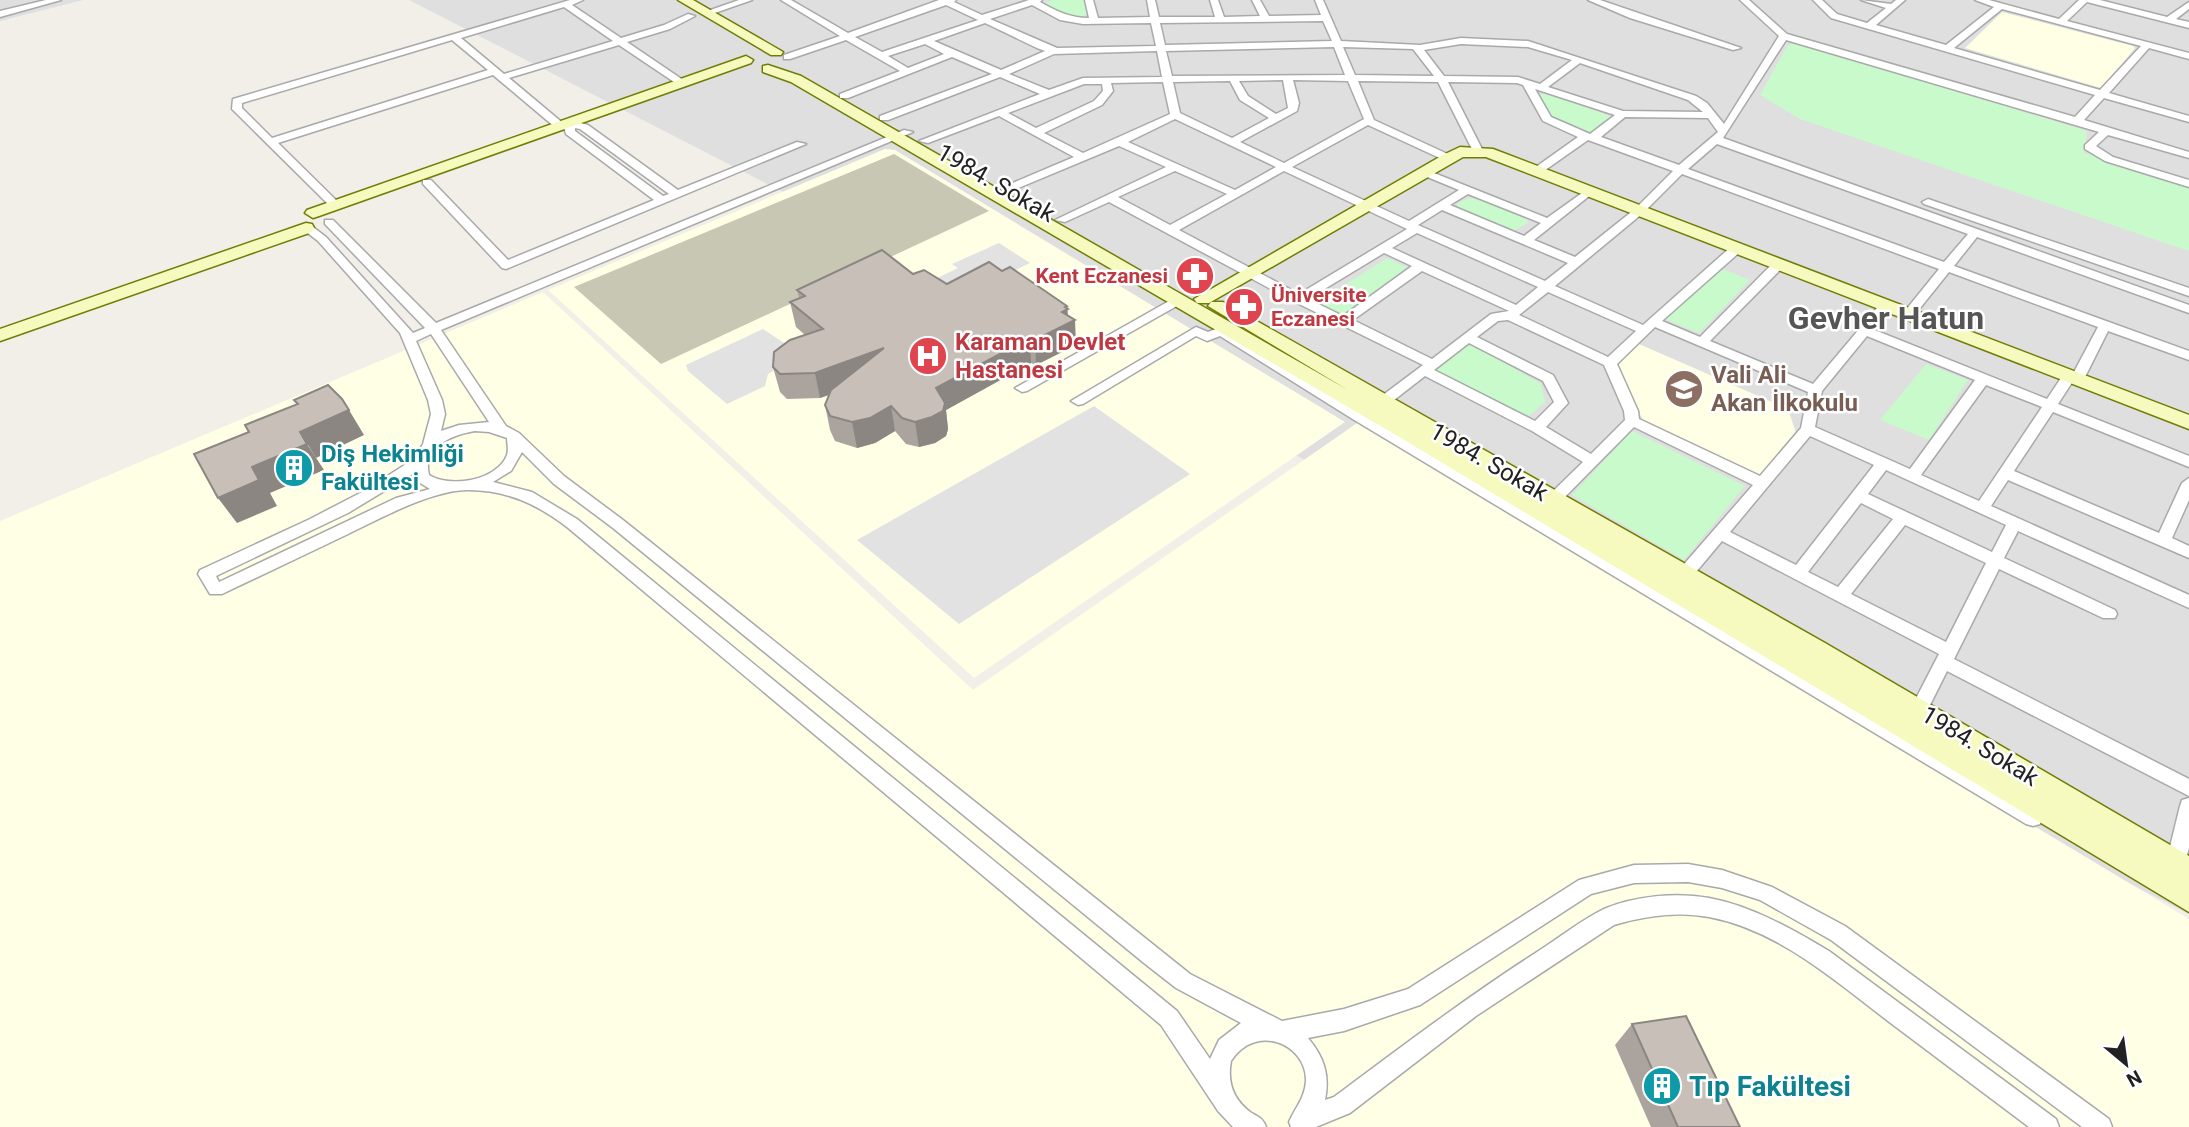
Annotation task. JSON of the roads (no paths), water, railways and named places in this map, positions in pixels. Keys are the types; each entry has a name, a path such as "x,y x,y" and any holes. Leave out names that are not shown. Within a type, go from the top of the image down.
{"main road":[{"name":"1984. Sokak","path":"678,3 706,13 766,61 844,96 1135,265 1203,299 1384,401 1919,710 2183,867"},
{"path":"678,3 691,16 796,79 903,132 1178,300 1408,433 2189,899"},
{"path":"332,214 427,182 683,84 766,61"},
{"path":"332,214 571,127 766,61"},
{"path":"1203,299 1448,158 1460,152 1488,152 2189,422"},
{"path":"0,323 308,222"},
{"path":"0,335 308,222"}],"street":[{"path":"6,0 19,9"},
{"path":"0,14 57,0"},
{"path":"579,0 237,101 237,109 273,141 332,214 433,329 507,432 517,445 509,464 490,478 401,502 216,590 206,574 371,495 419,461 429,448 449,433 481,426 507,432 559,480 618,524 1151,956 1184,981 1304,1047 1314,1062 1318,1079 1314,1103 1295,1125"},
{"path":"706,13 748,0"},
{"path":"785,0 801,5 844,36 907,71"},
{"path":"1089,0 1094,21"},
{"path":"1151,0 1175,115"},
{"path":"1214,0 1221,20"},
{"path":"1256,0 1267,20"},
{"path":"1319,0 1369,120 1448,158"},
{"path":"1592,0 1633,16 1736,48"},
{"path":"1744,0 1784,36 2189,155"},
{"path":"1816,0 1834,16 2189,119"},
{"path":"1865,0 1897,4"},
{"path":"1979,0 2189,55"},
{"path":"2061,22 2086,0 2189,25"},
{"path":"766,61 947,1 1058,51"},
{"path":"880,56 1036,1 1071,20 1155,22 1326,18"},
{"path":"565,4 683,84"},
{"path":"1869,26 1897,4"},
{"path":"2169,20 2189,5"},
{"path":"1947,49 2000,6"},
{"path":"273,141 622,41 676,24 691,16"},
{"path":"1384,401 1494,317 1513,313 1639,211 1681,169 1720,136 1784,36"},
{"path":"454,37 662,200"},
{"path":"927,40 952,54 1047,93"},
{"path":"409,339 903,132 1003,73 1044,54 1058,51 1339,44 1419,48 1434,43 1515,42 1540,46 1692,98 1703,105 1720,136 2189,309"},
{"path":"2079,122 2101,93 2147,45"},
{"path":"1419,48 1442,80 1478,151"},
{"path":"844,96 952,54"},
{"path":"1543,86 1578,60"},
{"path":"1232,142 1293,109 1287,77"},
{"path":"903,132 1000,113 1074,83 1169,79 1352,77 1526,82 1622,114 1710,115"},
{"path":"1233,78 1244,98 1276,118"},
{"path":"1035,133 1098,103 1108,91 1106,81"},
{"path":"1526,82 1547,119 1590,137 2189,356"},
{"path":"1000,113 1083,158"},
{"path":"1537,171 1622,114"},
{"path":"1175,115 1366,206 1546,286 1648,326 1703,342 1815,390"},
{"path":"1007,189 1083,158 1175,115"},
{"path":"1172,229 1369,120"},
{"path":"571,127 676,194"},
{"path":"2106,131 2089,147 2109,159 2189,184"},
{"path":"1119,142 1236,194"},
{"path":"427,182 506,265 801,144"},
{"path":"1061,220 1174,167"},
{"path":"1424,172 1548,222"},
{"path":"1299,299 1382,248 1414,227 1440,205 1467,190"},
{"path":"1526,240 1589,191"},
{"path":"1111,198 1344,321 1592,461"},
{"path":"1928,202 2189,292"},
{"path":"1440,205 1575,261"},
{"path":"332,214 308,222 406,332 437,407 436,427 429,448"},
{"path":"1909,314 1975,232"},
{"path":"1382,248 1610,363 1631,411 1632,421"},
{"path":"1610,363 1737,248"},
{"path":"1703,342 1779,264"},
{"path":"1344,321 1420,266"},
{"path":"1022,388 1178,300"},
{"path":"1685,574 1808,429 1815,390 1886,304"},
{"path":"1982,508 2050,405 2074,377 2105,325"},
{"path":"1078,401 1196,331 1208,337 1221,331 1356,415 2189,911"},
{"path":"1865,331 2189,461"},
{"path":"1468,338 1520,362 1553,383 1561,403 1537,428"},
{"path":"1912,477 1983,379"},
{"path":"1553,500 1632,421"},
{"path":"1632,421 1762,483"},
{"path":"1808,429 2189,602"},
{"path":"419,461 419,472 424,480 458,487 491,486 533,496 572,523 1169,1018 1226,1103 1237,1116 1255,1127"},
{"path":"1798,574 1883,464"},
{"path":"2004,472 2189,552"},
{"path":"2163,541 2189,483"},
{"path":"1858,496 2109,614"},
{"path":"1841,596 1902,518"},
{"path":"1919,710 2015,522"},
{"path":"1720,533 1841,596 2189,789"},
{"path":"2183,867 2189,806"},
{"path":"1226,1103 1219,1087 1218,1070 1222,1054 1231,1041 1244,1032 1259,1028 1276,1030 1355,1017 1413,998 1586,886 1634,874 1688,873 1722,879 1765,893 1838,933 2101,1127"},
{"path":"1295,1125 1342,1105 1468,1009 1609,918 1637,909 1672,905 1708,907 1744,917 1812,952 2048,1127"}],"place":[{"name":"Kent Eczanesi","path":"1195,276"},
{"name":"Üniversite Eczanesi","path":"1244,307"},
{"name":"Karaman Devlet Hastanesi","path":"928,356"},
{"name":"Vali Ali Akan İlkokulu","path":"1684,389"},
{"name":"Diş Hekimliği Fakültesi","path":"294,468"},
{"name":"Tıp Fakültesi","path":"1662,1086"}],"district":[{"name":"Gevher Hatun","path":"1886,318"}]}
